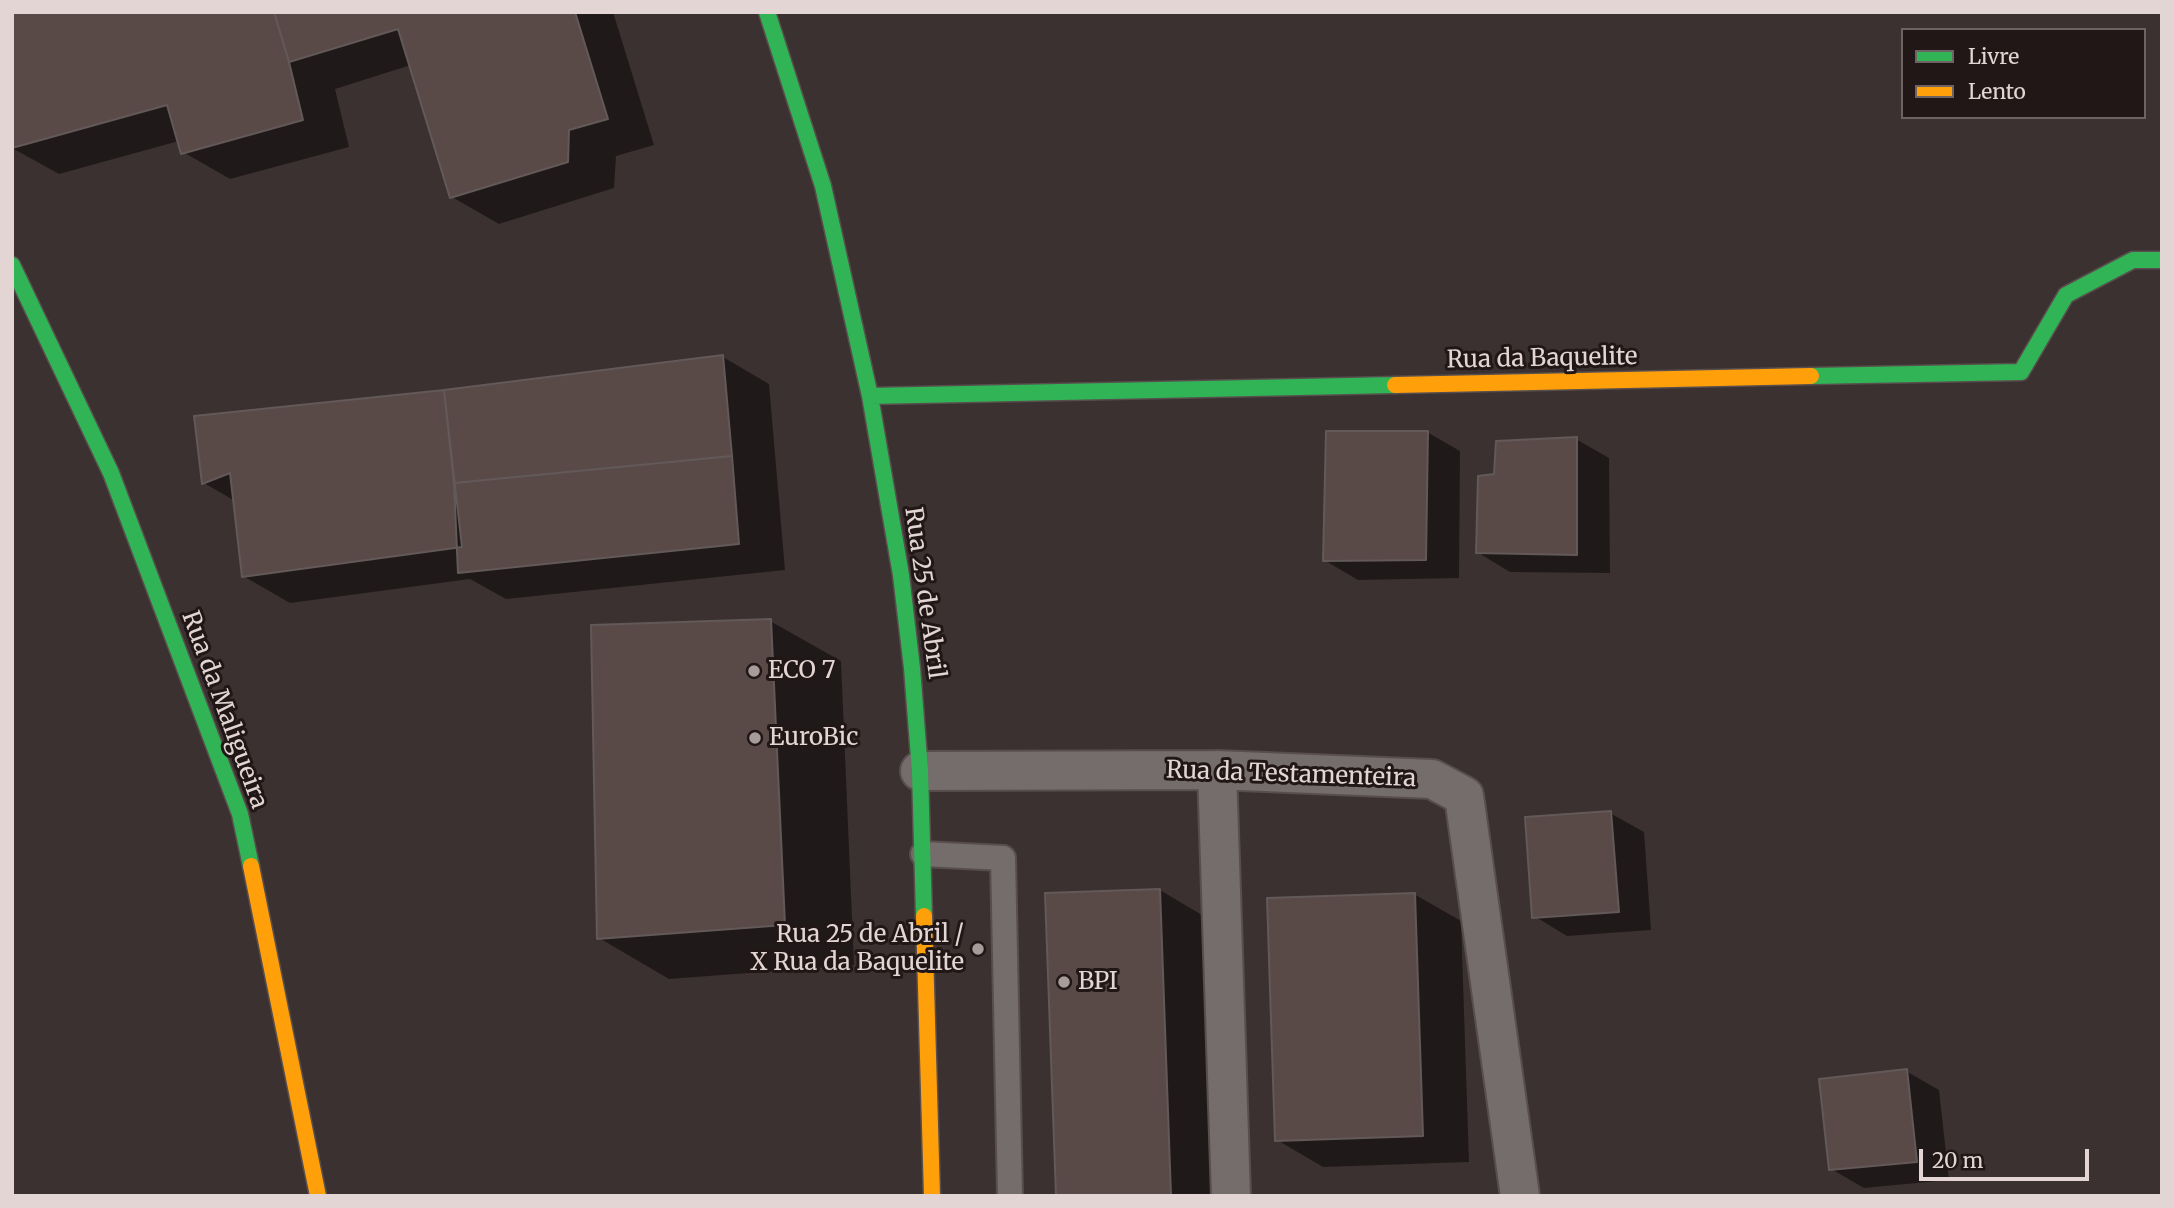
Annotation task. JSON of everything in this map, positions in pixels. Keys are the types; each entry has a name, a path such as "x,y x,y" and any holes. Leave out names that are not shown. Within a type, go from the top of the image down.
{"street":[{"name":"Rua 25 de Abril","path":"767,12 823,186 870,396 901,575 920,771 932,1196"},
{"name":"Rua da Baquelite","path":"870,396 2021,372 2066,295 2133,260 2162,260"},
{"name":"Rua da Maligueira","path":"12,265 111,472 240,814 318,1196"},
{"name":"Rua da Testamenteira","path":"920,771 1217,770 1432,779 1464,796 1520,1196"},
{"path":"1217,770 1231,1196"}],"lane":[{"path":"923,854 1003,858 1010,1196"}],"building":[{"path":"12,12 274,12 303,120 181,154 167,105 12,148"},
{"path":"274,12 575,12 608,119 569,130 568,162 450,198 398,29 289,62"},
{"path":"723,355 732,456 454,483 444,390"},
{"path":"444,390 462,547 242,577 230,473 202,484 194,416"},
{"path":"1326,431 1428,431 1426,560 1323,561"},
{"path":"1577,437 1577,555 1476,553 1478,476 1494,474 1496,441"},
{"path":"732,456 739,544 458,573 454,483"},
{"path":"771,619 785,925 597,939 591,625"},
{"path":"1611,811 1619,912 1532,918 1525,817"},
{"path":"1160,889 1171,1196 1056,1196 1045,893"},
{"path":"1415,893 1423,1136 1275,1141 1267,898"},
{"path":"1907,1069 1917,1162 1829,1170 1819,1079"}],"traffic: fast":[{"path":"767,12 823,186 870,396 901,575 912,668 920,771 924,916"},
{"path":"1811,376 2021,372 2066,295 2133,260 2162,260"},
{"path":"12,265 111,473 240,814 251,866"},
{"path":"870,396 1395,385"}],"traffic: slow":[{"path":"1395,385 1811,376"},
{"path":"251,866 318,1196"},
{"path":"924,916 932,1196"}],"place":[{"name":"ECO 7","path":"754,671"},
{"name":"EuroBic","path":"755,738"},
{"name":"Rua 25 de Abril / X Rua da Baquelite","path":"978,949"},
{"name":"BPI","path":"1064,982"}]}
